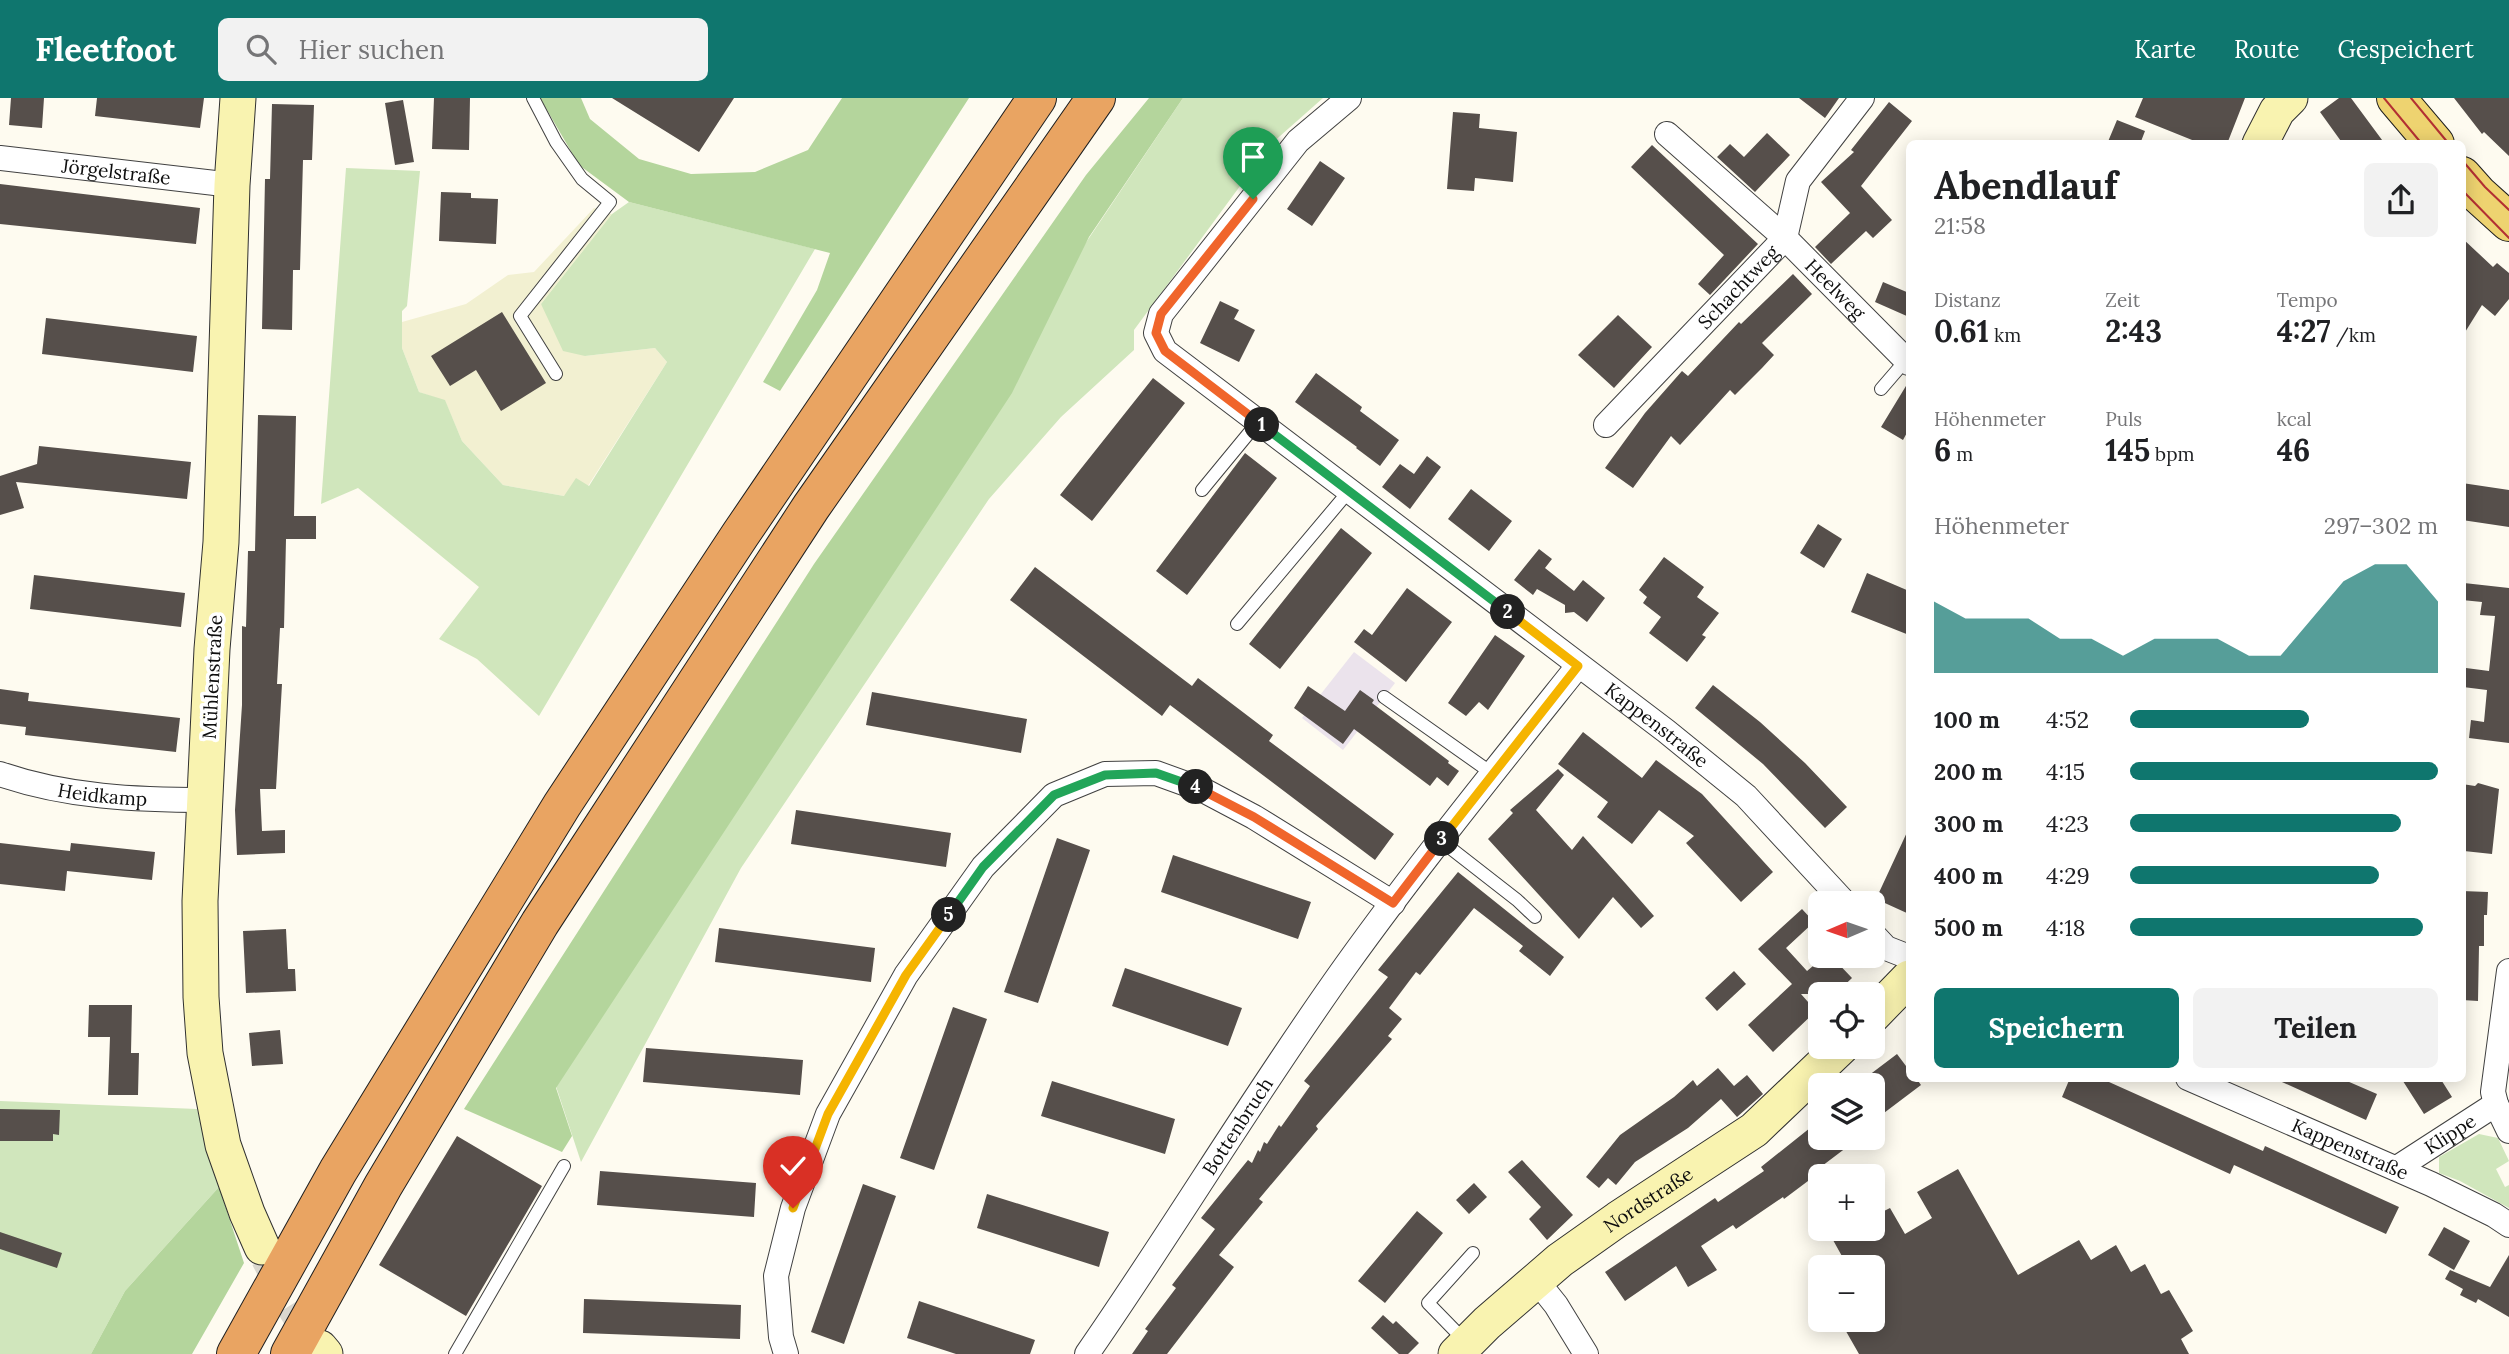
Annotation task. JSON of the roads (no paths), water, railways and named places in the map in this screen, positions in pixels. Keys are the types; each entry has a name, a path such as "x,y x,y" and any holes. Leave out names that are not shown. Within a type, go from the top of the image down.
{"highway":[{"path":"992,160 1022,98"},
{"path":"236,1354 338,1171 562,805 740,535 992,160 1037,98"},
{"path":"312,1352 383,1186 540,923 811,507 1094,102"}],"main road":[{"path":"2396,98 2432,140"},
{"path":"2466,180 2509,222"}],"street":[{"name":"Mühlenstraße","path":"238,98 232,185 220,542 200,901 201,997 205,1054 223,1144 262,1247"},
{"name":"Kappenstraße","path":"1349,98 1298,141 1161,314 1156,333 1165,351 1666,731 1746,796 1833,891"},
{"name":"Schachtweg","path":"1606,425 1785,238 1798,181 1862,98"},
{"path":"2262,140 2277,111 2290,98"},
{"name":"Heelweg","path":"1667,134 1785,238 1906,359"},
{"name":"Jörgelstraße","path":"0,158 232,185"},
{"name":"Bottenbruch","path":"1087,1354 1345,967 1440,840 1578,666"},
{"path":"786,1354 781,1337 776,1276 793,1208 828,1114 906,975 983,867 1054,795 1105,775 1156,773 1203,790 1393,903"},
{"name":"Heidkamp","path":"0,774 46,787 99,797 206,800"},
{"path":"1885,947 1906,956"},
{"name":"Klippe","path":"2397,1168 2496,1104 2493,1092 2509,971"},
{"path":"1885,1003 1906,981"},
{"name":"Nordstraße","path":"1462,1348 1536,1280 1618,1219 1754,1130 1828,1059"},
{"name":"Kappenstraße","path":"2198,1082 2397,1168 2494,1214 2509,1225"},
{"path":"2496,1104 2509,1131"},
{"path":"1536,1280 1556,1305 1586,1354"}],"lane":[{"path":"533,98 556,142 582,179 610,202 520,316 556,374"},
{"path":"1881,389 1906,363"},
{"path":"1202,490 1258,422"},
{"path":"1237,624 1349,491"},
{"path":"1384,697 1493,774"},
{"path":"1440,840 1535,917"},
{"path":"454,1354 564,1166"},
{"path":"1462,1348 1428,1303 1473,1254"}],"tunnel":[{"path":"268,1257 290,1300 320,1348"}],"tram line":[{"path":"2384,98 2419,140"},
{"path":"2411,98 2446,140"},
{"path":"2466,165 2509,210"},
{"path":"2466,194 2509,238"}]}
